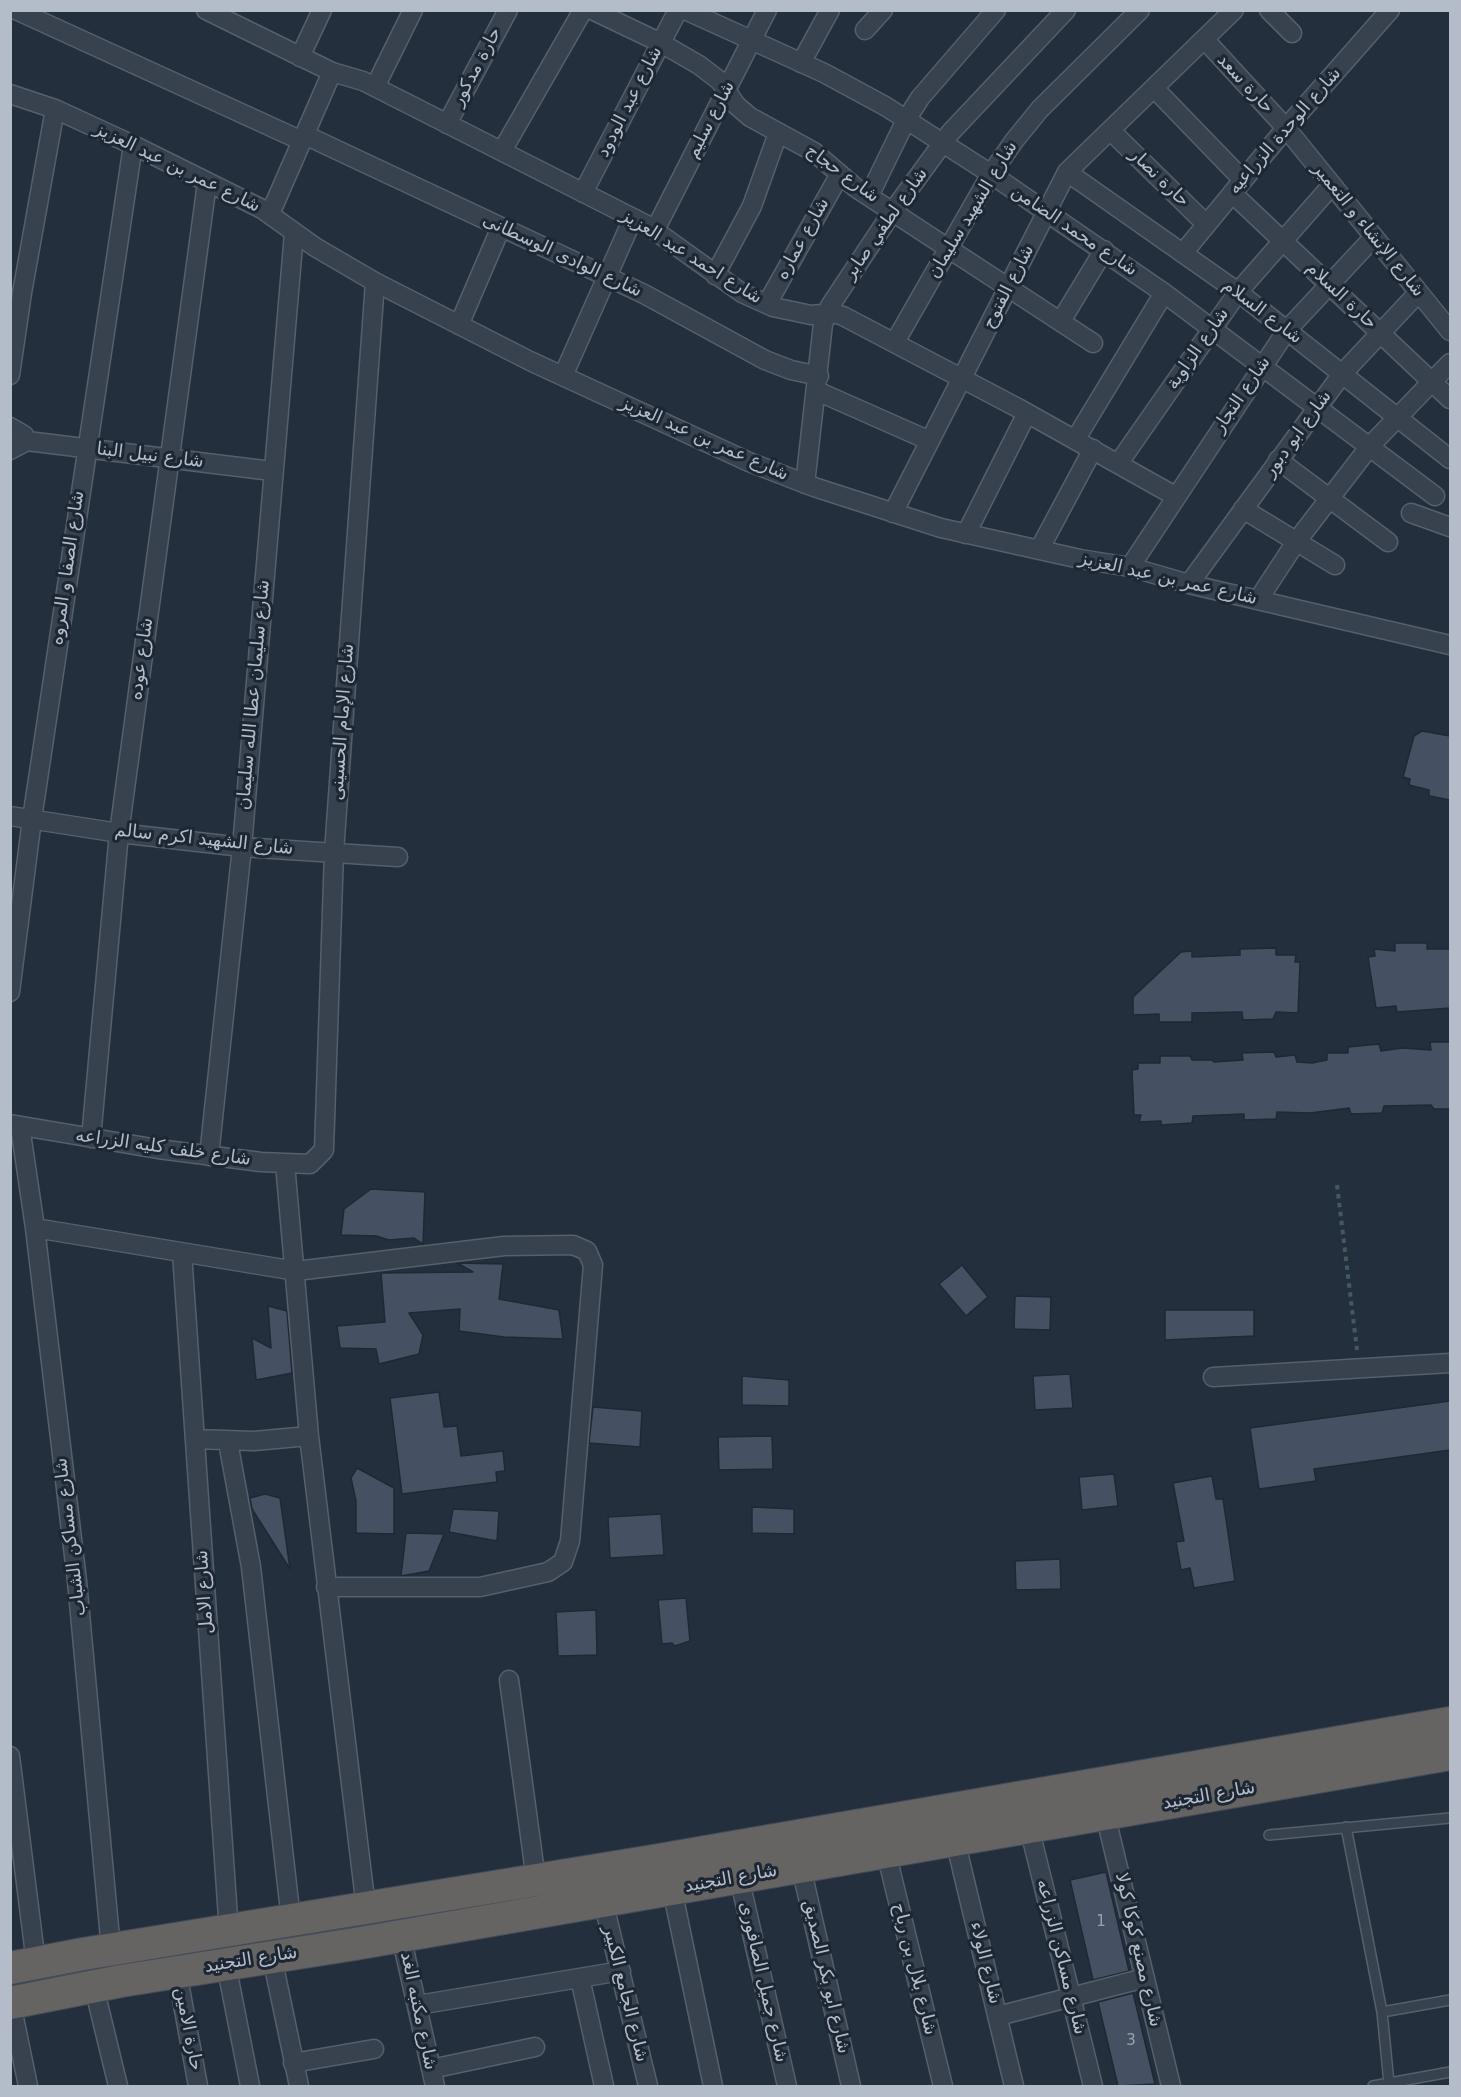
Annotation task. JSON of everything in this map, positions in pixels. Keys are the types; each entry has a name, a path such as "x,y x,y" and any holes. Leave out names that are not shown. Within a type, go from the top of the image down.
{"highway":[{"name":"شارع التجنيد","path":"23,1966 111,1949 229,1932 1450,1723"},
{"name":"شارع التجنيد","path":"10,2003 177,1972 401,1936 1450,1754"}],"street":[{"name":"شارع الوادى الوسطانى","path":"16,10 501,227 607,277 765,360 818,383 930,441"},
{"name":"شارع احمد عبد العزيز","path":"206,10 227,15 300,57 332,72 350,76 375,87 633,218 655,230 715,275 767,304 811,315 826,313 843,316 895,342 1175,496"},
{"path":"300,57 322,10"},
{"path":"375,87 413,10"},
{"name":"حارة مدكور","path":"447,124 508,10"},
{"path":"502,151 583,10"},
{"name":"شارع حجاج","path":"592,10 661,43 711,73 750,117 814,152 869,196 1093,342"},
{"name":"شارع عبد الودود","path":"583,193 678,10"},
{"name":"شارع محمد الضامن","path":"686,10 801,63 906,120 992,174 1164,292 1435,496"},
{"name":"شارع سليم","path":"655,230 767,10"},
{"path":"801,63 830,10"},
{"path":"865,30 883,10"},
{"path":"869,196 906,120 920,98 996,10"},
{"name":"شارع لطفي صابر","path":"805,484 826,313 893,211 943,143 1066,10"},
{"name":"شارع الشهيد سليمان","path":"895,342 992,174 1040,109 1140,10"},
{"name":"شارع الفتوح","path":"893,513 1067,172 1112,132 1234,10"},
{"path":"1269,10 1292,33"},
{"name":"شارع الوحدة الزراعيه","path":"1183,253 1286,128 1390,10"},
{"name":"حارة سعد","path":"1205,40 1286,128"},
{"path":"270,214 332,72"},
{"name":"حارة السلام","path":"1155,89 1283,242 1450,399"},
{"name":"شارع عمر بن عبد العزيز","path":"10,94 55,110 134,145 270,214 294,233 375,282 459,325 749,462 805,484 966,534 1130,567 1189,584 1450,645"},
{"path":"10,375 22,293 55,110"},
{"name":"شارع الإنشاء و التعمير","path":"1286,128 1450,332"},
{"name":"حارة نصار","path":"1112,132 1206,224"},
{"path":"715,275 752,206 778,133"},
{"name":"شارع الصفا و المروه","path":"10,992 32,819 86,448 134,145"},
{"name":"شارع السلام","path":"1067,172 1238,292 1450,459"},
{"name":"شارع عماره","path":"767,304 840,174"},
{"name":"شارع عوده","path":"91,1138 119,833 207,183"},
{"name":"شارع الزاوية","path":"1118,464 1238,292 1332,185"},
{"path":"563,376 633,218"},
{"path":"459,325 501,227"},
{"name":"شارع سليمان عطا الله سليمان","path":"209,1156 242,847 272,471 294,233"},
{"name":"شارع النجار","path":"1130,567 1287,330 1374,237"},
{"path":"1061,321 1104,250"},
{"name":"شارع الإمام الحسينى","path":"316,1161 325,1143 334,852 375,282"},
{"path":"1075,440 1164,292"},
{"name":"شارع ابو دبور","path":"1189,584 1341,374 1418,293"},
{"path":"1258,600 1328,498 1370,446 1450,363"},
{"path":"966,534 1027,413"},
{"path":"10,427 24,435 27,441 10,450"},
{"name":"شارع نبيل البنا","path":"27,441 272,471"},
{"path":"1039,550 1093,449"},
{"path":"1278,460 1388,542"},
{"path":"1243,509 1335,565"},
{"path":"1412,513 1450,527"},
{"name":"شارع الشهيد اكرم سالم","path":"10,816 119,833 242,847 398,857"},
{"name":"شارع خلف كليه الزراعه","path":"15,1125 209,1156 303,1166 316,1161"},
{"name":"شارع مساكن الشباب","path":"15,1125 36,1228 77,1581 111,1949"},
{"path":"285,1164 309,1436 366,1908"},
{"path":"36,1228 296,1271 483,1248 541,1244 580,1246 592,1258 570,1541 564,1562 548,1572 480,1587 326,1587"},
{"name":"شارع الامل","path":"182,1253 229,1932"},
{"path":"1213,1377 1450,1363"},
{"path":"195,1439 228,1442 309,1436"},
{"path":"228,1442 250,1568 291,1920"},
{"path":"508,1680 536,1880"},
{"path":"10,1756 23,1966"},
{"name":"شارع مصنع كوكا كولا","path":"1106,1814 1171,2086"},
{"name":"شارع مساكن الزراعه","path":"1029,1827 1093,2086"},
{"name":"شارع الولاء","path":"956,1840 1014,2086"},
{"name":"شارع بلال بن رباح","path":"886,1852 943,2086"},
{"name":"شارع ابو بكر الصديق","path":"801,1867 851,2086"},
{"name":"شارع جميل الصافورى","path":"739,1877 787,2086"},
{"path":"672,1889 713,2086"},
{"name":"شارع الجامع الكبير","path":"603,1901 648,2086"},
{"name":"شارع مكتبه الغد","path":"401,1936 433,2078"},
{"path":"272,1957 299,2086"},
{"path":"226,1964 250,2086"},
{"path":"418,2005 621,1971"},
{"name":"حارة الامين","path":"177,1972 198,2086"},
{"path":"580,1978 604,2086"},
{"path":"998,2016 1145,1978"},
{"path":"94,1987 118,2086"},
{"path":"10,2003 28,2086"},
{"path":"433,2078 535,2047"},
{"path":"293,2063 374,2049"}],"lane":[{"path":"1269,1835 1450,1818"},
{"path":"1346,1827 1382,2012 1389,2083"},
{"path":"1382,2012 1450,2000"},
{"path":"1372,2086 1450,2072"}],"path":[{"path":"1337,1185 1359,1369"}],"building":[{"path":"1422,731 1450,736 1450,800 1429,796 1429,790 1409,785 1410,779 1403,777 1414,736"},
{"path":"1395,943 1427,943 1427,949 1450,949 1450,1008 1397,1012 1396,1006 1376,1008 1368,957 1375,956 1374,949 1395,951"},
{"path":"1276,948 1276,955 1296,955 1295,962 1300,962 1298,1013 1276,1012 1273,1019 1243,1020 1242,1012 1192,1013 1192,1022 1159,1022 1159,1014 1133,1015 1133,997 1181,952 1192,951 1192,957 1240,955 1240,949"},
{"path":"1430,1042 1450,1042 1450,1109 1434,1109 1431,1105 1384,1106 1382,1113 1351,1114 1349,1108 1310,1113 1277,1112 1276,1119 1244,1120 1244,1114 1193,1116 1192,1123 1161,1125 1161,1121 1139,1122 1141,1115 1134,1115 1132,1070 1138,1069 1138,1063 1160,1063 1160,1056 1190,1056 1192,1060 1212,1060 1214,1062 1243,1060 1242,1053 1274,1052 1276,1057 1295,1055 1297,1062 1312,1063 1327,1060 1327,1053 1348,1053 1348,1047 1379,1044 1381,1051 1402,1048 1431,1050"},
{"path":"371,1189 425,1192 423,1244 414,1238 389,1240 376,1236 341,1235 344,1209"},
{"path":"457,1263 503,1264 499,1299 559,1310 563,1339 504,1337 459,1331 460,1309 409,1313 423,1335 419,1354 379,1364 376,1349 340,1348 337,1326 385,1322 381,1273 473,1272"},
{"path":"962,1265 988,1297 966,1316 939,1284"},
{"path":"1015,1296 1051,1297 1050,1330 1014,1329"},
{"path":"268,1306 287,1311 292,1373 256,1380 252,1338 271,1348"},
{"path":"1165,1310 1254,1310 1254,1336 1165,1340"},
{"path":"1070,1374 1073,1408 1035,1410 1033,1376"},
{"path":"742,1376 789,1380 789,1406 742,1405"},
{"path":"439,1392 444,1427 457,1426 461,1456 503,1451 505,1471 496,1472 497,1482 402,1494 390,1398"},
{"path":"1450,1401 1450,1450 1314,1469 1316,1481 1259,1489 1250,1428"},
{"path":"593,1407 642,1411 640,1447 589,1443"},
{"path":"772,1436 773,1469 719,1470 718,1437"},
{"path":"357,1468 394,1488 394,1534 356,1533 356,1501 351,1478"},
{"path":"1114,1474 1118,1506 1082,1510 1079,1477"},
{"path":"1212,1476 1216,1499 1223,1499 1235,1581 1194,1588 1190,1568 1181,1570 1176,1542 1184,1541 1173,1483"},
{"path":"265,1494 280,1498 290,1569 252,1509 250,1498"},
{"path":"752,1507 794,1509 794,1534 752,1533"},
{"path":"453,1509 499,1511 497,1541 449,1532"},
{"path":"661,1514 664,1555 610,1558 608,1517"},
{"path":"406,1533 444,1534 429,1571 401,1576"},
{"path":"1060,1559 1061,1589 1016,1590 1015,1561"},
{"path":"686,1598 690,1641 675,1646 672,1643 662,1644 658,1600"},
{"path":"596,1610 597,1655 558,1656 556,1612"},
{"path":"1106,1872 1129,1971 1093,1980 1070,1880"},
{"path":"1133,1993 1155,2084 1118,2086 1098,2002"}]}
